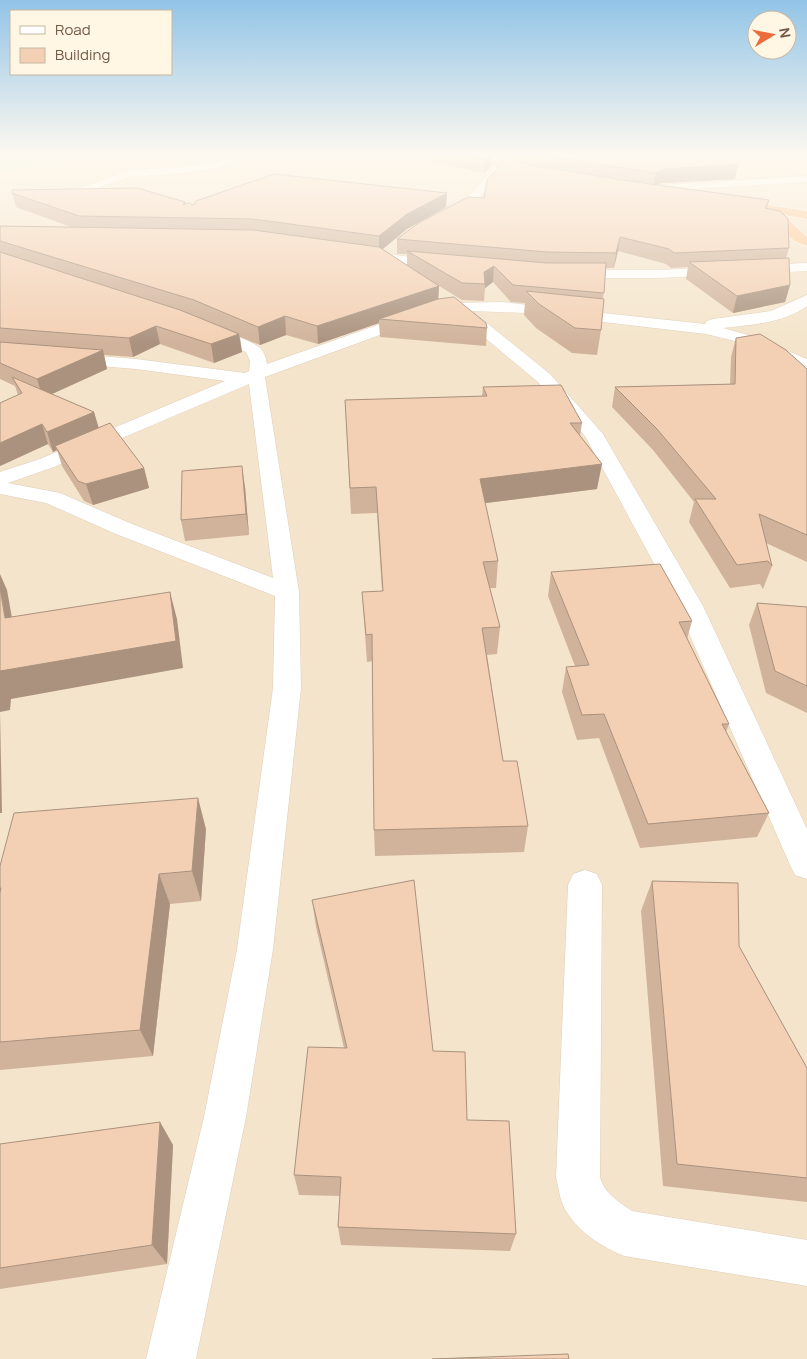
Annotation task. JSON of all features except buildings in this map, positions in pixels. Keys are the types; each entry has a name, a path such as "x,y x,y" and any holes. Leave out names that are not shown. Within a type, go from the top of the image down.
{"highway":[{"path":"780,218 799,238 807,242"},
{"path":"795,233 799,228 807,226"}],"street":[{"path":"431,221 436,218"},
{"path":"349,253 389,252 454,266"},
{"path":"389,252 427,288 456,306 544,378 593,434 690,606 807,865"},
{"path":"554,273 659,274 807,267"},
{"path":"683,327 753,319 786,310 807,299"},
{"path":"0,479 47,463 252,376 434,310 456,306 497,307 733,334 782,353 807,366"},
{"path":"171,1359 225,1117 255,949 287,688 287,592 252,376 259,362 252,349 190,323"},
{"path":"0,353 252,376"},
{"path":"0,488 52,498 124,530 287,592"},
{"path":"585,885 578,1177 582,1198 601,1217 624,1233 807,1262"}],"shaded area":[{"path":"0,218 807,218 807,1359 0,1359"}]}
